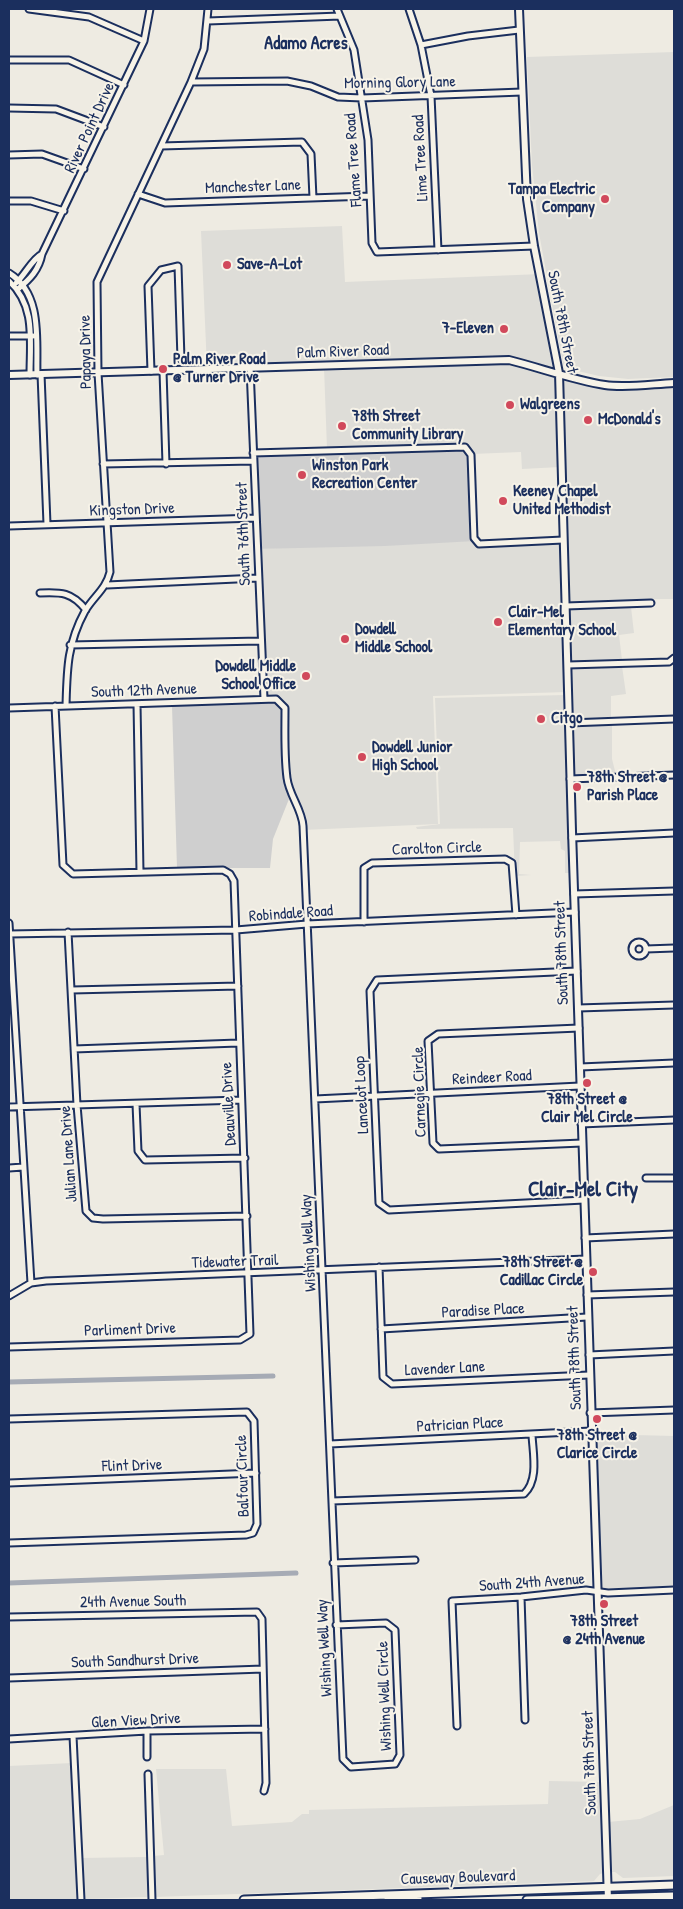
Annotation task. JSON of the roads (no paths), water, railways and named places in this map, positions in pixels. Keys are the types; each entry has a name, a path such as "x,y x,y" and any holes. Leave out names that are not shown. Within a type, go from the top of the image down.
{"main road":[{"name":"Causeway Boulevard","path":"244,1900 674,1885"},
{"path":"388,1900 452,1896 459,1892"},
{"name":"Causeway Boulevard","path":"527,1900 674,1896"}],"street":[{"path":"29,9 89,17 144,41"},
{"name":"River Point Drive","path":"18,285 40,264 42,254 64,212 144,41 150,9"},
{"name":"Papaya Drive","path":"107,585 110,572 98,373 97,282 191,82 204,49 208,9"},
{"name":"Flame Tree Road","path":"337,9 354,50 362,98 368,140 372,243 377,252 438,250"},
{"name":"Lime Tree Road","path":"409,9 421,45 431,96 438,250"},
{"name":"South 78th Street","path":"519,9 525,172 534,246 560,372 570,780 608,1899"},
{"path":"208,21 340,16"},
{"path":"421,45 468,36 519,30"},
{"path":"9,60 69,60 124,85"},
{"name":"Morning Glory Lane","path":"191,82 287,81 312,86 338,97 362,98 522,92"},
{"path":"9,108 56,109 104,127"},
{"path":"161,146 302,142 312,154 313,198"},
{"path":"9,155 42,154 84,169"},
{"name":"Manchester Lane","path":"138,194 166,203 369,196"},
{"path":"9,201 32,200 64,212"},
{"path":"438,250 534,246"},
{"path":"151,371 148,286 161,270 178,266 181,359"},
{"path":"9,272 18,285 30,314 47,524"},
{"path":"9,280 18,285"},
{"path":"9,336 33,336"},
{"name":"Palm River Road","path":"9,375 509,360 560,372 572,378 607,385 674,383"},
{"name":"South 76th Street","path":"250,368 260,640 264,699"},
{"path":"163,371 166,464"},
{"path":"253,453 465,447 471,455 474,538 480,544 563,540"},
{"path":"103,464 253,461"},
{"name":"Kingston Drive","path":"9,526 256,518"},
{"path":"66,706 66,667 70,645 86,610 107,585 258,578"},
{"path":"40,593 59,592 77,598 86,610"},
{"path":"566,606 651,603"},
{"path":"70,645 260,640"},
{"path":"568,665 670,662 674,658"},
{"name":"South 12th Avenue","path":"9,708 276,699 285,708 285,730"},
{"path":"55,706 63,865 73,874 140,872 137,704"},
{"path":"569,723 674,719"},
{"name":"Wishing Well Way","path":"285,730 287,779 292,799 302,819 343,1759"},
{"path":"570,780 674,775"},
{"path":"572,838 674,833"},
{"name":"Carolton Circle","path":"364,922 364,868 372,863 505,859 512,863 516,915"},
{"name":"Deauville Drive","path":"140,872 222,870 230,874 234,881 238,1043 245,1158 250,1334"},
{"path":"574,894 674,891"},
{"name":"Robindale Road","path":"9,934 236,930 307,924 575,912"},
{"path":"9,923 15,1011 15,1052 31,1283"},
{"name":"Julian Lane Drive","path":"68,932 84,1205 90,1216 102,1219 247,1216"},
{"path":"646,949 674,948"},
{"name":"Lancelot Loop","path":"577,971 377,980 370,992 379,1204 389,1210 584,1200"},
{"path":"72,990 238,986"},
{"path":"578,1008 674,1005"},
{"path":"9,1011 15,1011"},
{"name":"Carnegie Circle","path":"579,1028 438,1034 428,1041 433,1143 439,1149 582,1143"},
{"path":"74,1049 238,1043"},
{"path":"9,1052 15,1052"},
{"path":"580,1066 674,1063"},
{"name":"Reindeer Road","path":"315,1099 580,1086"},
{"path":"9,1107 241,1100"},
{"path":"136,1104 138,1151 145,1160 245,1158"},
{"path":"581,1124 674,1120"},
{"path":"9,1168 23,1167"},
{"path":"646,1178 674,1178"},
{"path":"585,1238 674,1234"},
{"name":"Tidewater Trail","path":"9,1296 31,1283 46,1281 586,1259"},
{"name":"Lavender Lane","path":"379,1267 383,1377 392,1384 589,1375"},
{"path":"587,1295 674,1292"},
{"name":"Paradise Place","path":"381,1329 588,1317"},
{"name":"Parliment Drive","path":"9,1346 240,1340 250,1334"},
{"path":"589,1355 674,1351"},
{"path":"590,1413 674,1410"},
{"name":"Balfour Circle","path":"9,1419 244,1412 250,1415 254,1421 258,1524 255,1531 250,1535 9,1543"},
{"name":"Patrician Place","path":"330,1444 591,1431"},
{"path":"332,1501 524,1494 531,1488 534,1475 532,1435"},
{"name":"Flint Drive","path":"9,1483 256,1473"},
{"path":"334,1563 414,1560"},
{"name":"South 24th Avenue","path":"457,1726 452,1601 521,1598 586,1590 597,1592 674,1590"},
{"path":"521,1598 525,1720"},
{"name":"24th Avenue South","path":"9,1617 257,1612 262,1619 263,1669"},
{"name":"Wishing Well Circle","path":"336,1625 386,1623 392,1626 396,1635 400,1758 392,1765 355,1767 348,1766 343,1759"},
{"path":"263,1669 266,1783 264,1791"},
{"name":"South Sandhurst Drive","path":"9,1678 263,1669"},
{"name":"Glen View Drive","path":"9,1739 147,1731 265,1729"},
{"path":"147,1731 147,1757"},
{"path":"73,1736 81,1900"},
{"path":"148,1774 152,1900"}],"waterway":[{"path":"9,1382 273,1376"},
{"path":"9,1583 296,1573"}],"place":[{"name":"Tampa Electric Company","path":"605,199"},
{"name":"Save-A-Lot","path":"227,265"},
{"name":"7-Eleven","path":"504,329"},
{"name":"Palm River Road @ Turner Drive","path":"163,369"},
{"name":"Walgreens","path":"510,405"},
{"name":"McDonald's","path":"588,420"},
{"name":"78th Street Community Library","path":"342,426"},
{"name":"Winston Park Recreation Center","path":"302,475"},
{"name":"Keeney Chapel United Methodist","path":"503,501"},
{"name":"Clair-Mel Elementary School","path":"498,622"},
{"name":"Dowdell Middle School","path":"345,639"},
{"name":"Dowdell Middle School Office","path":"306,676"},
{"name":"Citgo","path":"541,719"},
{"name":"Dowdell Junior High School","path":"362,757"},
{"name":"78th Street @ Parish Place","path":"577,787"},
{"name":"78th Street @ Clair Mel Circle","path":"587,1083"},
{"name":"78th Street @ Cadillac Circle","path":"593,1272"},
{"name":"78th Street @ Clarice Circle","path":"597,1419"},
{"name":"78th Street @ 24th Avenue","path":"604,1604"}],"district":[{"name":"Adamo Acres","path":"306,44"},
{"name":"Clair-Mel City","path":"583,1190"}]}
